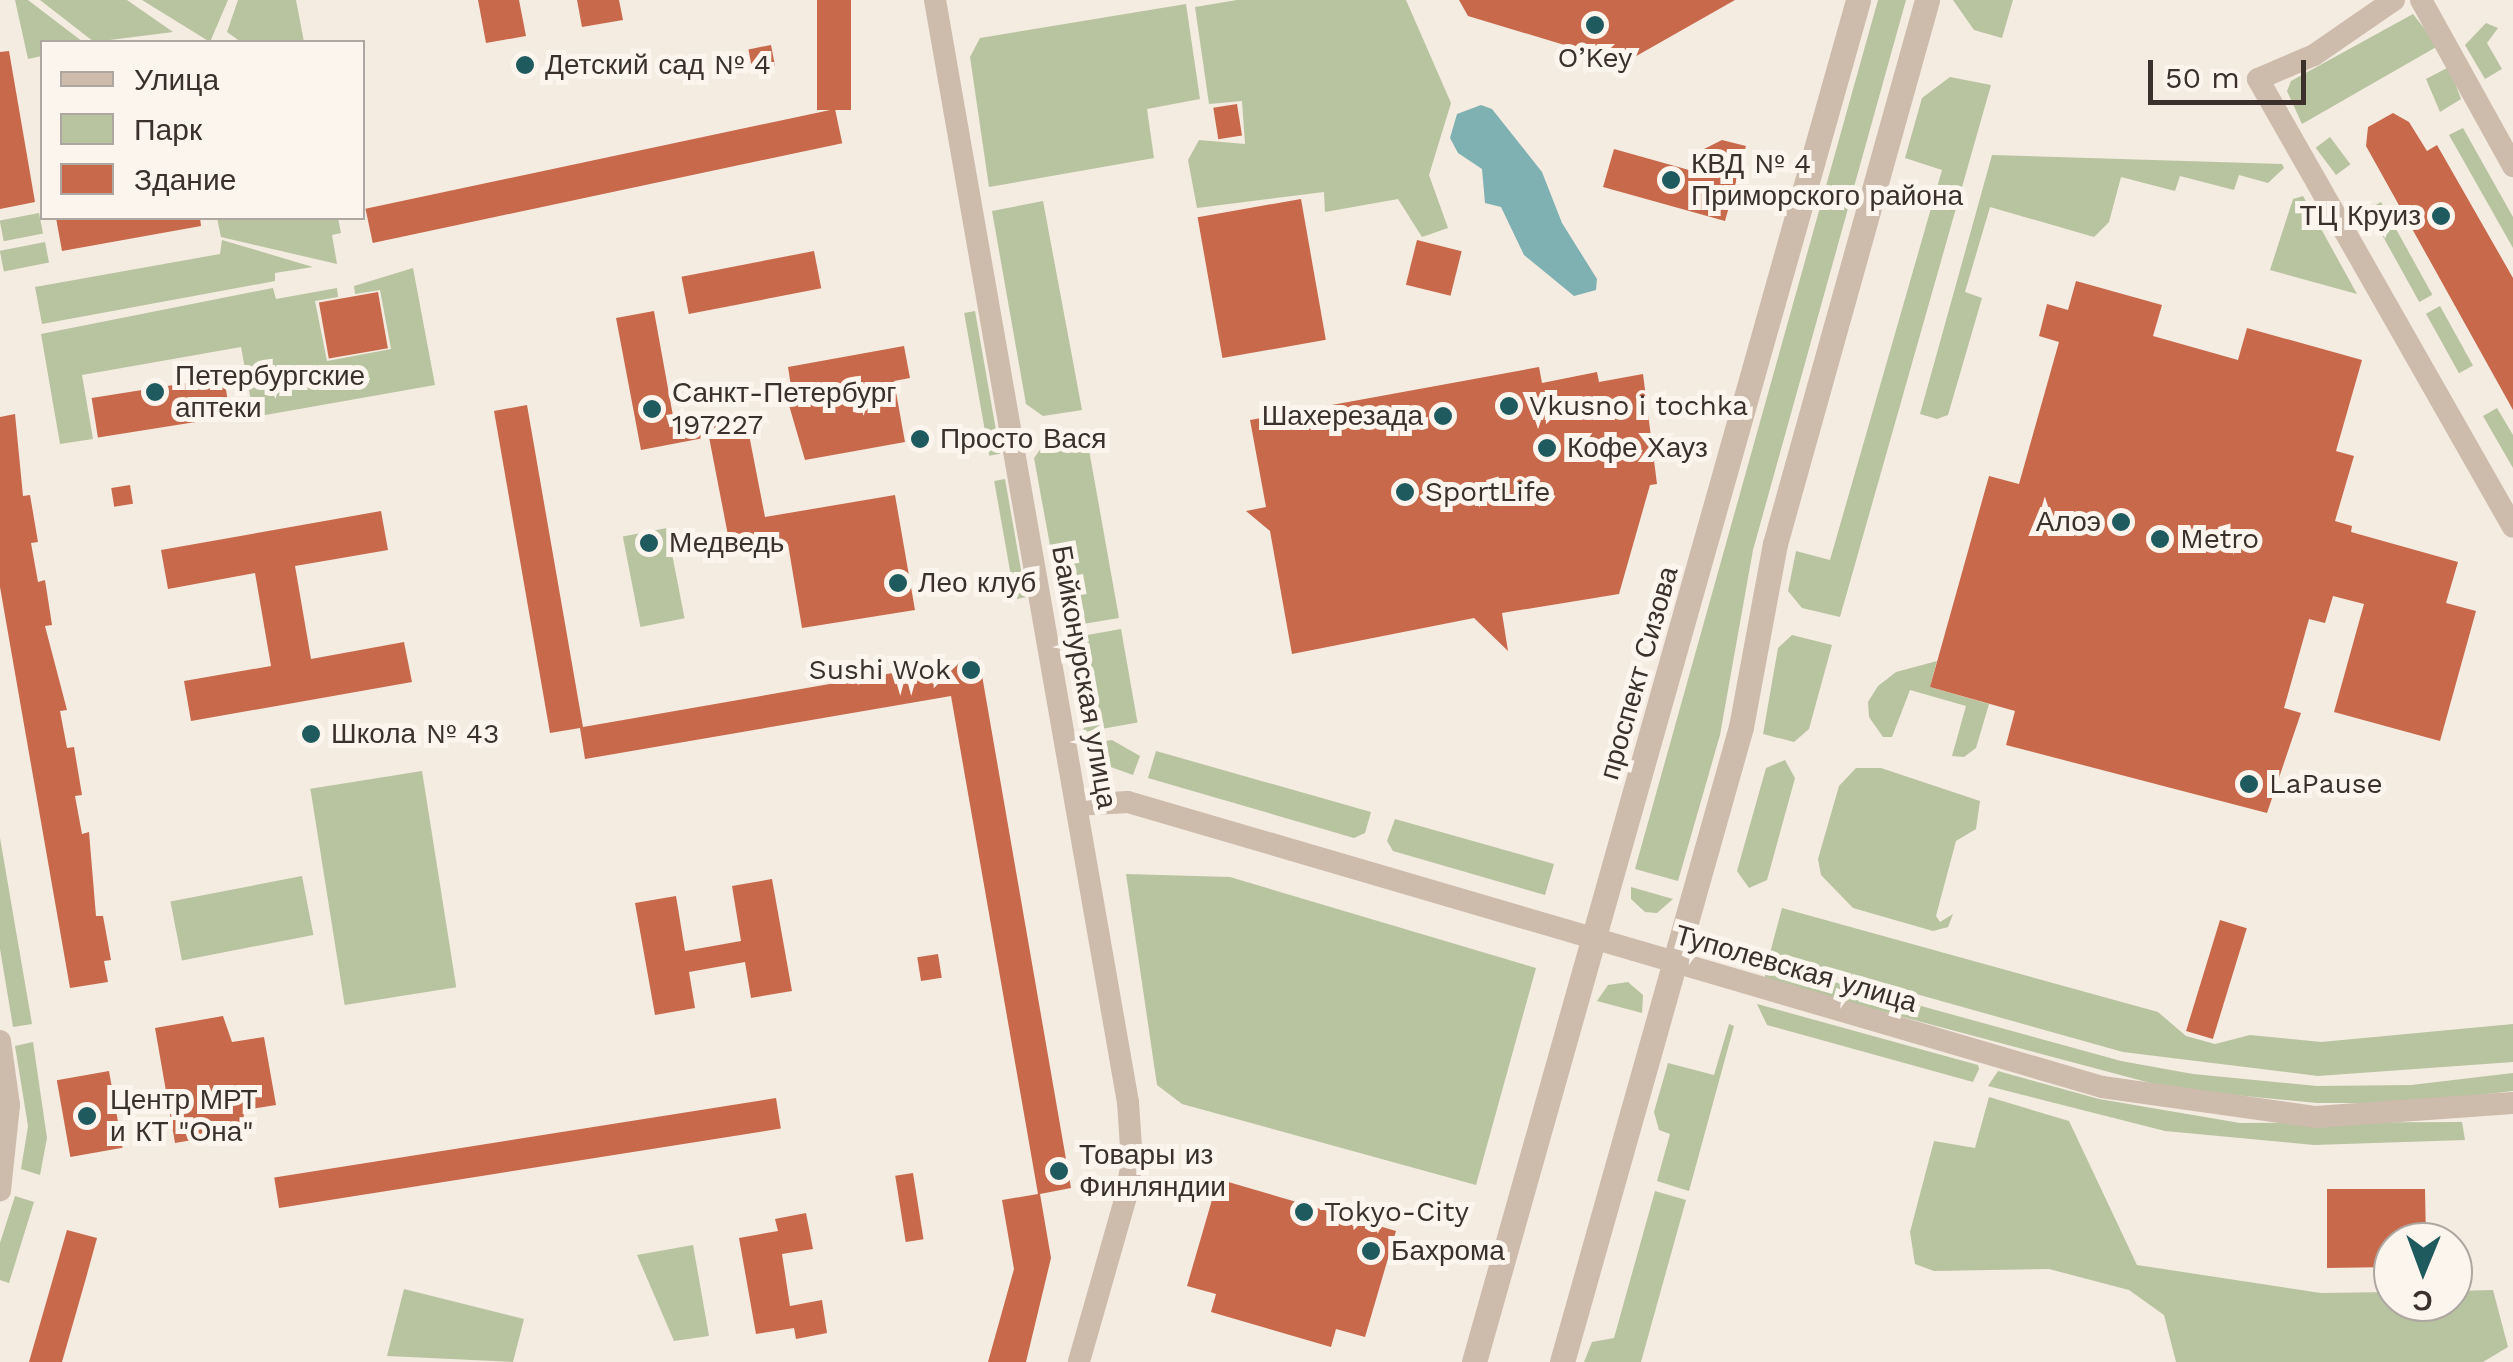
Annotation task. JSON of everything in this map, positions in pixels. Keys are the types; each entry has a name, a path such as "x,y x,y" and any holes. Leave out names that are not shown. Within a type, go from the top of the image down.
{"street":[{"name":"Байконурская улица","path":"936,0 1128,1102 1132,1163 1079,1362"},
{"name":"проспект Сизова","path":"1474,1362 1858,0"},
{"path":"1562,1362 1741,728 1775,544 1927,0"},
{"path":"2394,0 2314,55 2258,79 2513,527"},
{"path":"2421,0 2513,166"},
{"name":"Туполевская улица","path":"1076,805 1128,802 1674,965 2172,1102 2316,1117 2513,1103"},
{"path":"0,1041 9,1105 0,1190"}],"green space":[{"path":"15,0 28,0 80,40 40,40 40,56 28,59"},
{"path":"40,0 127,0 173,32 110,40 91,40"},
{"path":"142,0 228,0 211,40"},
{"path":"238,0 296,0 304,40 238,40 227,32"},
{"path":"1237,0 1406,0 1451,103 1429,175 1448,228 1422,237 1398,199 1325,212 1324,192 1197,208 1188,160 1199,140 1245,144 1242,101 1209,104 1195,7"},
{"path":"1878,0 1906,0 1753,550 1720,735 1678,881 1635,869"},
{"path":"1953,0 2013,0 2002,38 1974,30"},
{"path":"1186,4 1200,99 1147,109 1154,158 989,187 970,57 980,38"},
{"path":"2413,14 2438,46 2302,124 2287,91 2291,81"},
{"path":"2486,23 2498,28 2487,43 2502,69 2485,79 2465,45"},
{"path":"2449,67 2461,99 2440,112 2426,79"},
{"path":"1950,77 1991,85 1840,617 1802,608 1788,591 1796,551 1830,560 1942,170 1905,158 1922,98"},
{"path":"2463,128 2513,217 2513,248 2449,135"},
{"path":"2330,137 2350,164 2336,175 2316,148"},
{"path":"1992,155 2282,164 2284,168 2268,183 2239,175 2234,190 2180,176 2175,191 2121,177 2109,222 2094,237 1990,207 1965,292 1982,298 1948,415 1937,419 1920,414"},
{"path":"2303,196 2357,294 2270,270 2293,199"},
{"path":"1043,201 1082,410 1043,416 1026,404 992,211"},
{"path":"2381,202 2432,295 2419,302 2368,209"},
{"path":"39,213 43,234 4,241 0,221"},
{"path":"217,220 338,220 341,233 332,235 337,264 221,237"},
{"path":"222,240 313,267 275,273 275,281 42,324 35,287 220,254"},
{"path":"45,242 49,263 4,271 0,251"},
{"path":"413,268 435,385 254,417 241,347 82,375 93,439 60,444 41,334 273,288 276,299 337,288 338,297 315,301 327,361 391,349 380,290 355,294 354,286"},
{"path":"2440,306 2473,365 2459,373 2426,314"},
{"path":"975,311 1000,454 989,456 964,313"},
{"path":"2497,408 2513,435 2513,468 2483,416"},
{"path":"1086,433 1119,618 1065,627 1034,458 1047,440"},
{"path":"1005,479 1026,597 1015,599 994,481"},
{"path":"667,528 685,618 640,627 623,537"},
{"path":"1121,629 1137,723 1084,732 1068,638"},
{"path":"1792,635 1832,645 1809,729 1794,742 1763,734 1778,648"},
{"path":"1937,661 1930,687 1989,704 1976,748 1964,757 1952,756 1966,706 1910,690 1892,737 1883,737 1869,717 1868,702 1878,686 1896,672"},
{"path":"1112,740 1140,756 1133,775 1094,761 1085,744"},
{"path":"1156,751 1371,812 1365,833 1354,838 1148,778"},
{"path":"1785,760 1795,778 1767,880 1749,888 1737,871 1766,768"},
{"path":"1856,768 1881,768 1980,801 1976,829 1956,841 1936,916 1940,922 1953,914 1948,927 1933,931 1853,908 1821,875 1818,859 1839,786"},
{"path":"422,771 456,987 345,1005 310,789"},
{"path":"1395,819 1554,864 1545,895 1393,851 1387,841"},
{"path":"0,838 32,1024 13,1027 0,949"},
{"path":"1126,874 1230,877 1536,968 1476,1185 1182,1104 1157,1085"},
{"path":"302,876 313,935 182,960 170,902"},
{"path":"1631,887 1673,899 1657,913 1645,912 1631,899"},
{"path":"1782,908 2158,1012 2186,1036 2215,1044 2250,1035 2321,1042 2513,1024 2513,1062 2318,1076 2123,1052 1770,953"},
{"path":"1783,968 2121,1061 2193,1074 2317,1086 2411,1085 2513,1073 2513,1091 2410,1103 2317,1103 2173,1089 1764,980 1767,969"},
{"path":"1628,982 1643,995 1642,1013 1597,1001 1608,985"},
{"path":"1757,1004 1978,1065 1979,1069 1973,1082 1767,1025"},
{"path":"1729,1024 1734,1026 1689,1191 1657,1181 1670,1134 1659,1130 1654,1112 1668,1063 1714,1075"},
{"path":"33,1042 47,1138 40,1175 21,1169 28,1126 15,1046"},
{"path":"1998,1071 2099,1099 2240,1123 2462,1122 2465,1140 2314,1145 2165,1131 1988,1086"},
{"path":"1989,1097 2069,1121 2137,1265 2321,1293 2373,1292 2373,1322 2473,1322 2473,1290 2493,1290 2508,1347 2483,1362 2176,1362 2164,1315 2129,1290 2049,1269 1934,1271 1915,1264 1910,1232 1934,1141 1975,1148"},
{"path":"1655,1191 1686,1200 1641,1362 1584,1362 1592,1342 1614,1338"},
{"path":"15,1196 34,1202 9,1283 0,1280 0,1243"},
{"path":"693,1245 709,1336 674,1341 637,1255"},
{"path":"404,1289 524,1319 513,1362 387,1356"}],"water":[{"path":"1481,105 1492,109 1542,172 1562,223 1597,279 1596,290 1574,296 1524,255 1501,207 1485,203 1482,169 1458,153 1450,138 1457,114"}],"building":[{"path":"478,0 519,0 526,36 486,43"},
{"path":"577,0 619,0 623,20 582,27"},
{"path":"817,0 851,0 851,110 817,110"},
{"name":"O’Key","path":"1459,0 1735,0 1624,63 1468,16"},
{"path":"771,45 775,66 752,70 748,49"},
{"path":"9,51 35,202 0,209 0,52"},
{"path":"1237,104 1242,136 1218,139 1213,108"},
{"path":"835,109 842,143 373,243 365,209"},
{"name":"ТЦ Круиз","path":"2393,113 2409,122 2427,151 2437,145 2513,278 2513,410 2366,146 2368,127"},
{"name":"КВД № 4 Приморского района","path":"1722,140 1746,146 1725,221 1603,187 1614,149 1696,172 1702,150"},
{"path":"1301,199 1326,340 1222,358 1198,217"},
{"path":"56,220 200,220 201,226 62,251"},
{"path":"1417,240 1462,251 1451,296 1406,285"},
{"path":"814,251 821,288 689,314 681,277"},
{"name":"Metro","path":"2076,281 2162,305 2153,336 2238,360 2247,328 2362,360 2336,451 2354,456 2335,521 2352,526 2351,532 2458,562 2446,603 2476,611 2440,741 2334,712 2364,604 2333,596 2325,623 2309,619 2284,708 2301,713 2267,813 2006,745 2015,711 1930,687 1989,476 2019,484 2059,342 2039,336 2047,304 2068,310"},
{"path":"378,292 388,348 329,359 319,302"},
{"path":"654,311 675,427 745,414 765,517 895,495 915,610 802,628 788,544 732,556 709,437 641,450 616,318"},
{"path":"904,346 910,378 894,381 905,442 805,460 786,395 792,393 788,367"},
{"path":"1539,367 1542,383 1597,372 1599,382 1643,374 1657,484 1650,485 1619,594 1502,613 1508,651 1474,618 1292,654 1270,531 1246,511 1266,507 1250,420"},
{"path":"224,377 230,417 98,437 92,398"},
{"path":"527,405 583,727 979,658 1071,1188 1040,1194 1051,1258 1026,1362 988,1362 1014,1269 1002,1200 1038,1194 951,696 585,759 580,728 550,733 494,411"},
{"path":"15,414 23,496 30,495 38,542 31,543 38,582 45,580 52,625 45,626 67,710 60,711 67,748 74,747 82,795 75,796 82,834 89,832 96,916 103,916 111,960 104,961 108,982 70,988 0,587 0,417"},
{"path":"130,485 133,504 114,507 111,488"},
{"path":"381,511 388,550 295,566 311,659 404,642 412,682 191,721 184,681 271,666 255,573 168,589 161,550"},
{"path":"772,879 792,991 751,998 745,962 689,972 695,1008 655,1015 635,903 676,896 685,951 741,941 732,886"},
{"path":"2220,920 2247,928 2213,1039 2186,1031"},
{"path":"938,954 942,978 921,981 917,957"},
{"path":"223,1016 232,1042 264,1037 276,1105 244,1110 243,1131 175,1143 155,1028"},
{"path":"109,1071 123,1148 70,1157 57,1080"},
{"path":"776,1098 781,1129 279,1208 274,1177"},
{"path":"913,1173 923,1239 906,1242 895,1176"},
{"path":"1218,1179 1396,1231 1365,1337 1336,1329 1331,1347 1211,1312 1216,1294 1187,1286"},
{"path":"2327,1189 2425,1189 2426,1222 2373,1222 2373,1267 2327,1268"},
{"path":"806,1213 813,1249 782,1254 790,1306 822,1300 827,1333 796,1339 794,1328 756,1334 739,1238 778,1231 775,1219"},
{"path":"67,1230 97,1238 62,1362 29,1362"}],"place":[{"name":"O’Key","path":"1595,25"},
{"name":"Детский сад № 4","path":"525,65"},
{"name":"КВД № 4 Приморского района","path":"1671,180"},
{"name":"ТЦ Круиз","path":"2441,216"},
{"name":"Петербургские аптеки","path":"155,392"},
{"name":"Vkusno i tochka","path":"1509,406"},
{"name":"Санкт-Петербург 197227","path":"652,409"},
{"name":"Шахерезада","path":"1443,416"},
{"name":"Просто Вася","path":"920,439"},
{"name":"Кофе Хауз","path":"1547,448"},
{"name":"SportLife","path":"1405,492"},
{"name":"Алоэ","path":"2121,522"},
{"name":"Metro","path":"2160,539"},
{"name":"Медведь","path":"649,543"},
{"name":"Лео клуб","path":"898,583"},
{"name":"Sushi Wok","path":"971,670"},
{"name":"Школа № 43","path":"311,734"},
{"name":"LaPause","path":"2249,784"},
{"name":"Центр МРТ и КТ \"Она\"","path":"87,1116"},
{"name":"Товары из Финляндии","path":"1059,1171"},
{"name":"Tokyo-City","path":"1304,1212"},
{"name":"Бахрома","path":"1371,1251"}]}
